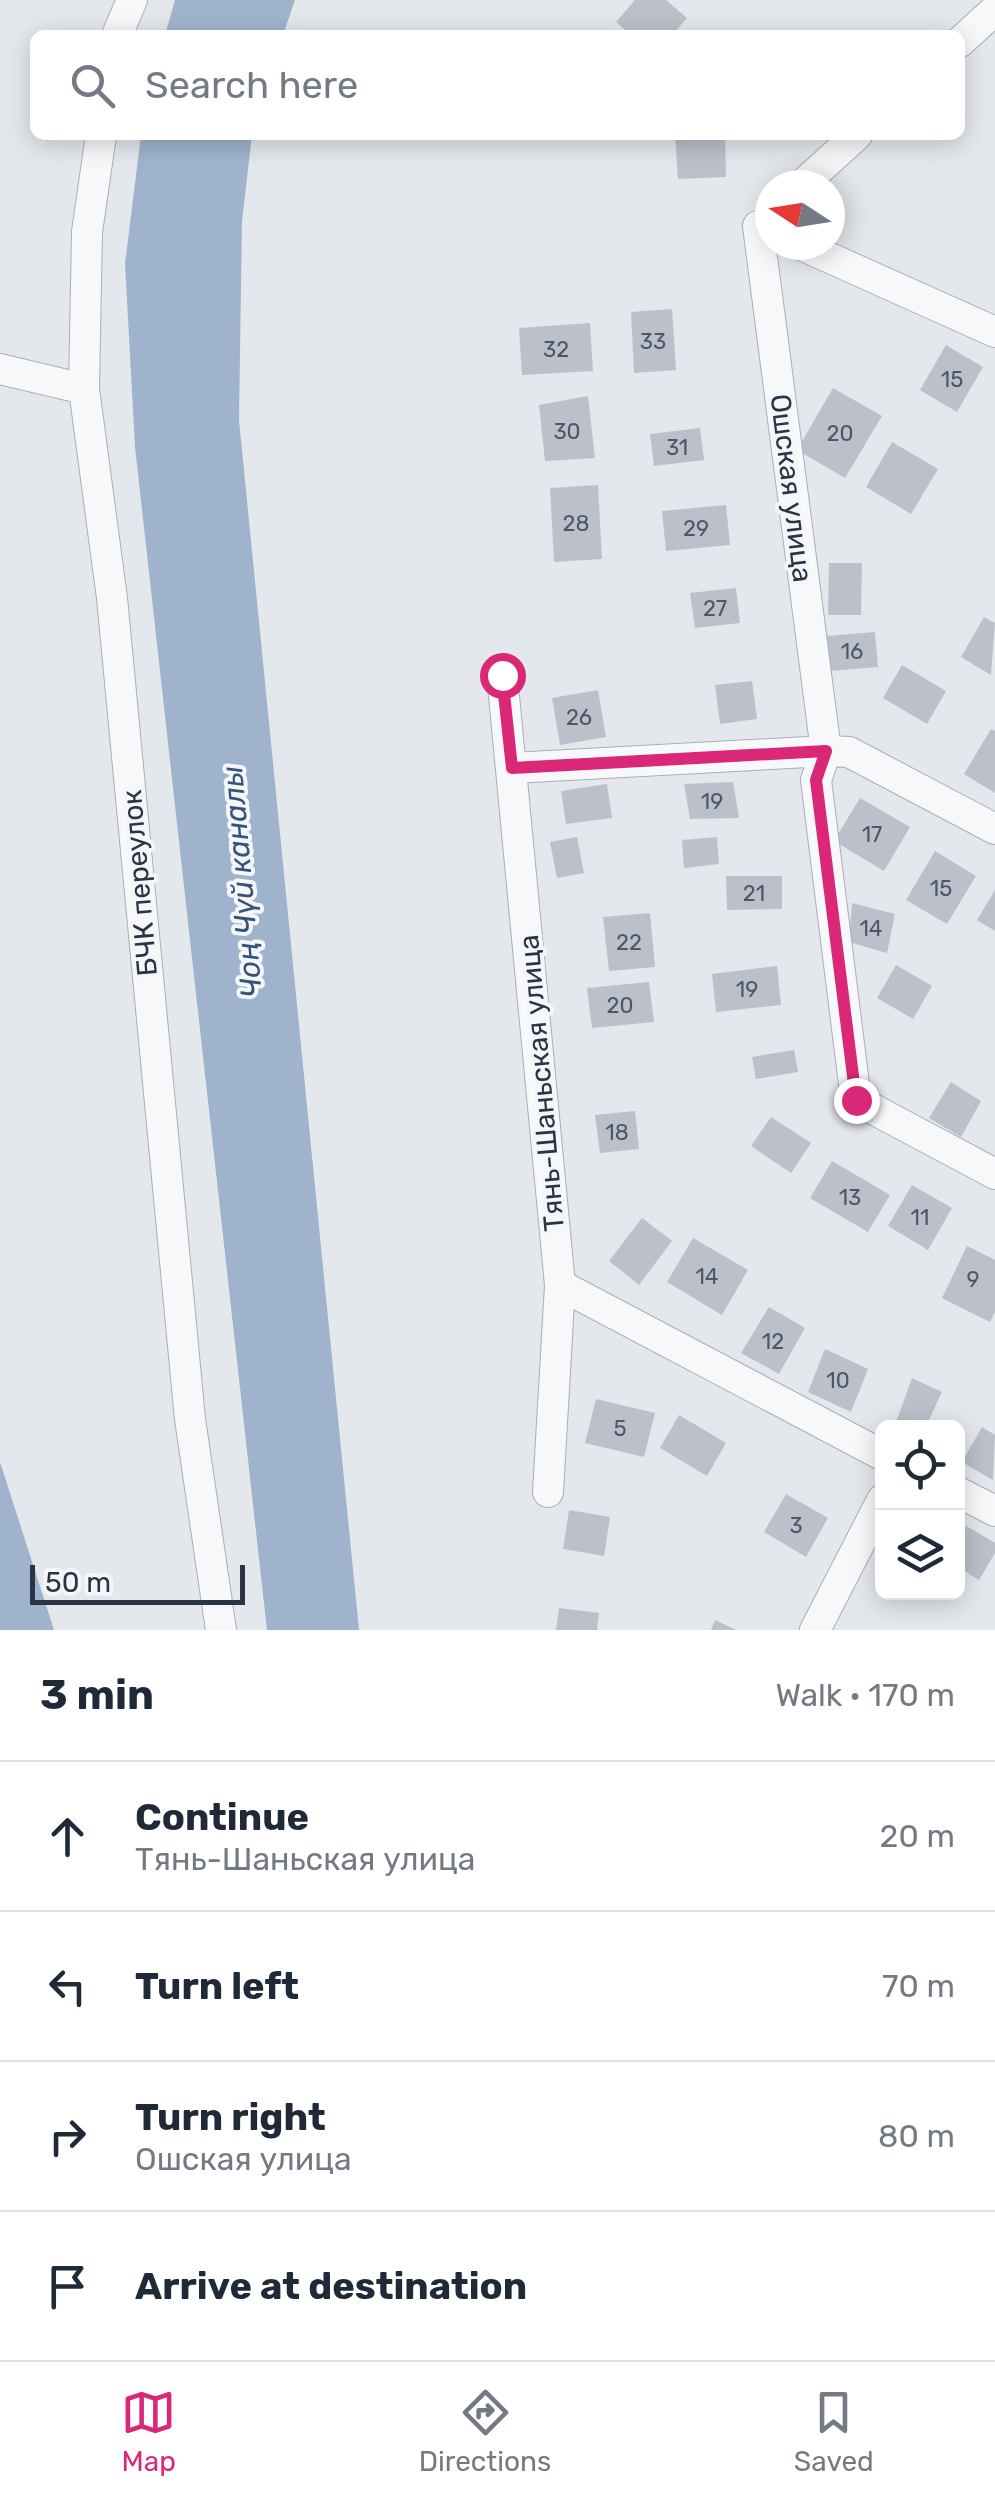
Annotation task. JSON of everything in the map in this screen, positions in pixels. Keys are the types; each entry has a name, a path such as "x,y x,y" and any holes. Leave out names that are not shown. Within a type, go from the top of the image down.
{"street":[{"path":"119,30 132,0"},
{"path":"965,37 995,10"},
{"name":"БЧК переулок","path":"100,140 87,232 84,388 112,598 190,1418 220,1630"},
{"path":"819,170 852,140"},
{"name":"Ошская улица","path":"770,260 856,1100 995,1174"},
{"path":"834,260 995,332"},
{"path":"0,369 84,388"},
{"name":"Тянь-Шаньская улица","path":"502,675 560,1285 548,1492"},
{"path":"512,768 821,766 848,752 995,828"},
{"path":"560,1285 875,1451"},
{"path":"965,1495 995,1510"},
{"path":"815,1630 877,1510"}],"water":[{"path":"175,0 295,0 285,30 166,30"},
{"name":"Чоң Чүй каналы","path":"140,140 251,140 242,221 239,420 359,1630 267,1630 135,447 125,264"},
{"path":"0,1462 54,1630 0,1630"}],"building":[{"path":"635,0 666,0 687,18 676,30 625,30 616,22"},
{"path":"675,140 725,140 726,177 678,179"},
{"path":"672,309 676,370 634,373 631,312"},
{"path":"590,323 593,371 522,375 519,328"},
{"path":"946,345 983,367 957,412 920,390"},
{"path":"833,388 882,416 845,478 797,450"},
{"path":"588,396 595,458 545,461 539,405"},
{"path":"700,428 704,460 654,466 650,434"},
{"path":"892,442 938,469 911,514 866,487"},
{"path":"598,485 602,559 554,562 550,488"},
{"path":"726,505 730,545 666,551 662,511"},
{"path":"829,563 862,563 861,615 828,615"},
{"path":"736,588 740,623 695,628 690,593"},
{"path":"984,617 995,623 991,675 961,657"},
{"path":"875,632 878,667 829,671 826,636"},
{"path":"902,665 946,691 927,724 883,698"},
{"path":"752,681 757,719 720,724 715,685"},
{"path":"598,690 606,737 560,745 552,698"},
{"path":"991,729 995,731 995,793 964,774"},
{"path":"733,782 739,818 690,819 684,784"},
{"path":"607,784 612,818 566,824 561,791"},
{"path":"860,798 910,827 884,871 834,841"},
{"path":"577,837 584,873 557,878 550,842"},
{"path":"717,837 719,864 684,868 682,840"},
{"path":"935,851 976,876 947,924 906,900"},
{"path":"726,876 782,876 782,909 727,910"},
{"path":"995,890 995,931 977,920"},
{"path":"852,903 895,914 887,953 849,942"},
{"path":"650,913 655,967 609,971 603,917"},
{"path":"896,965 932,986 913,1019 877,998"},
{"path":"777,966 781,1005 716,1012 712,974"},
{"path":"649,982 654,1022 592,1028 587,988"},
{"path":"794,1050 798,1072 756,1079 752,1057"},
{"path":"951,1082 981,1101 961,1137 929,1118"},
{"path":"635,1111 639,1149 600,1153 595,1115"},
{"path":"771,1117 811,1143 791,1173 751,1146"},
{"path":"832,1161 890,1195 868,1232 810,1198"},
{"path":"912,1185 952,1208 928,1250 888,1226"},
{"path":"642,1218 672,1241 639,1285 609,1261"},
{"path":"693,1238 748,1270 722,1315 667,1282"},
{"path":"967,1246 995,1260 995,1312 990,1322 942,1298"},
{"path":"769,1307 805,1328 779,1374 741,1353"},
{"path":"825,1349 868,1369 851,1412 808,1392"},
{"path":"912,1378 942,1392 929,1420 897,1420"},
{"path":"596,1399 655,1413 644,1457 585,1443"},
{"path":"679,1415 726,1443 707,1476 660,1448"},
{"path":"982,1427 995,1435 993,1480 965,1464"},
{"path":"786,1494 828,1518 806,1557 764,1532"},
{"path":"569,1510 610,1517 604,1556 563,1549"},
{"path":"965,1525 995,1543 995,1553 979,1580 965,1571"},
{"path":"559,1608 599,1613 597,1630 556,1630"},
{"path":"715,1620 736,1630 711,1630"}],"route":[{"path":"502,675 512,768 826,751 816,780 856,1100"}]}
